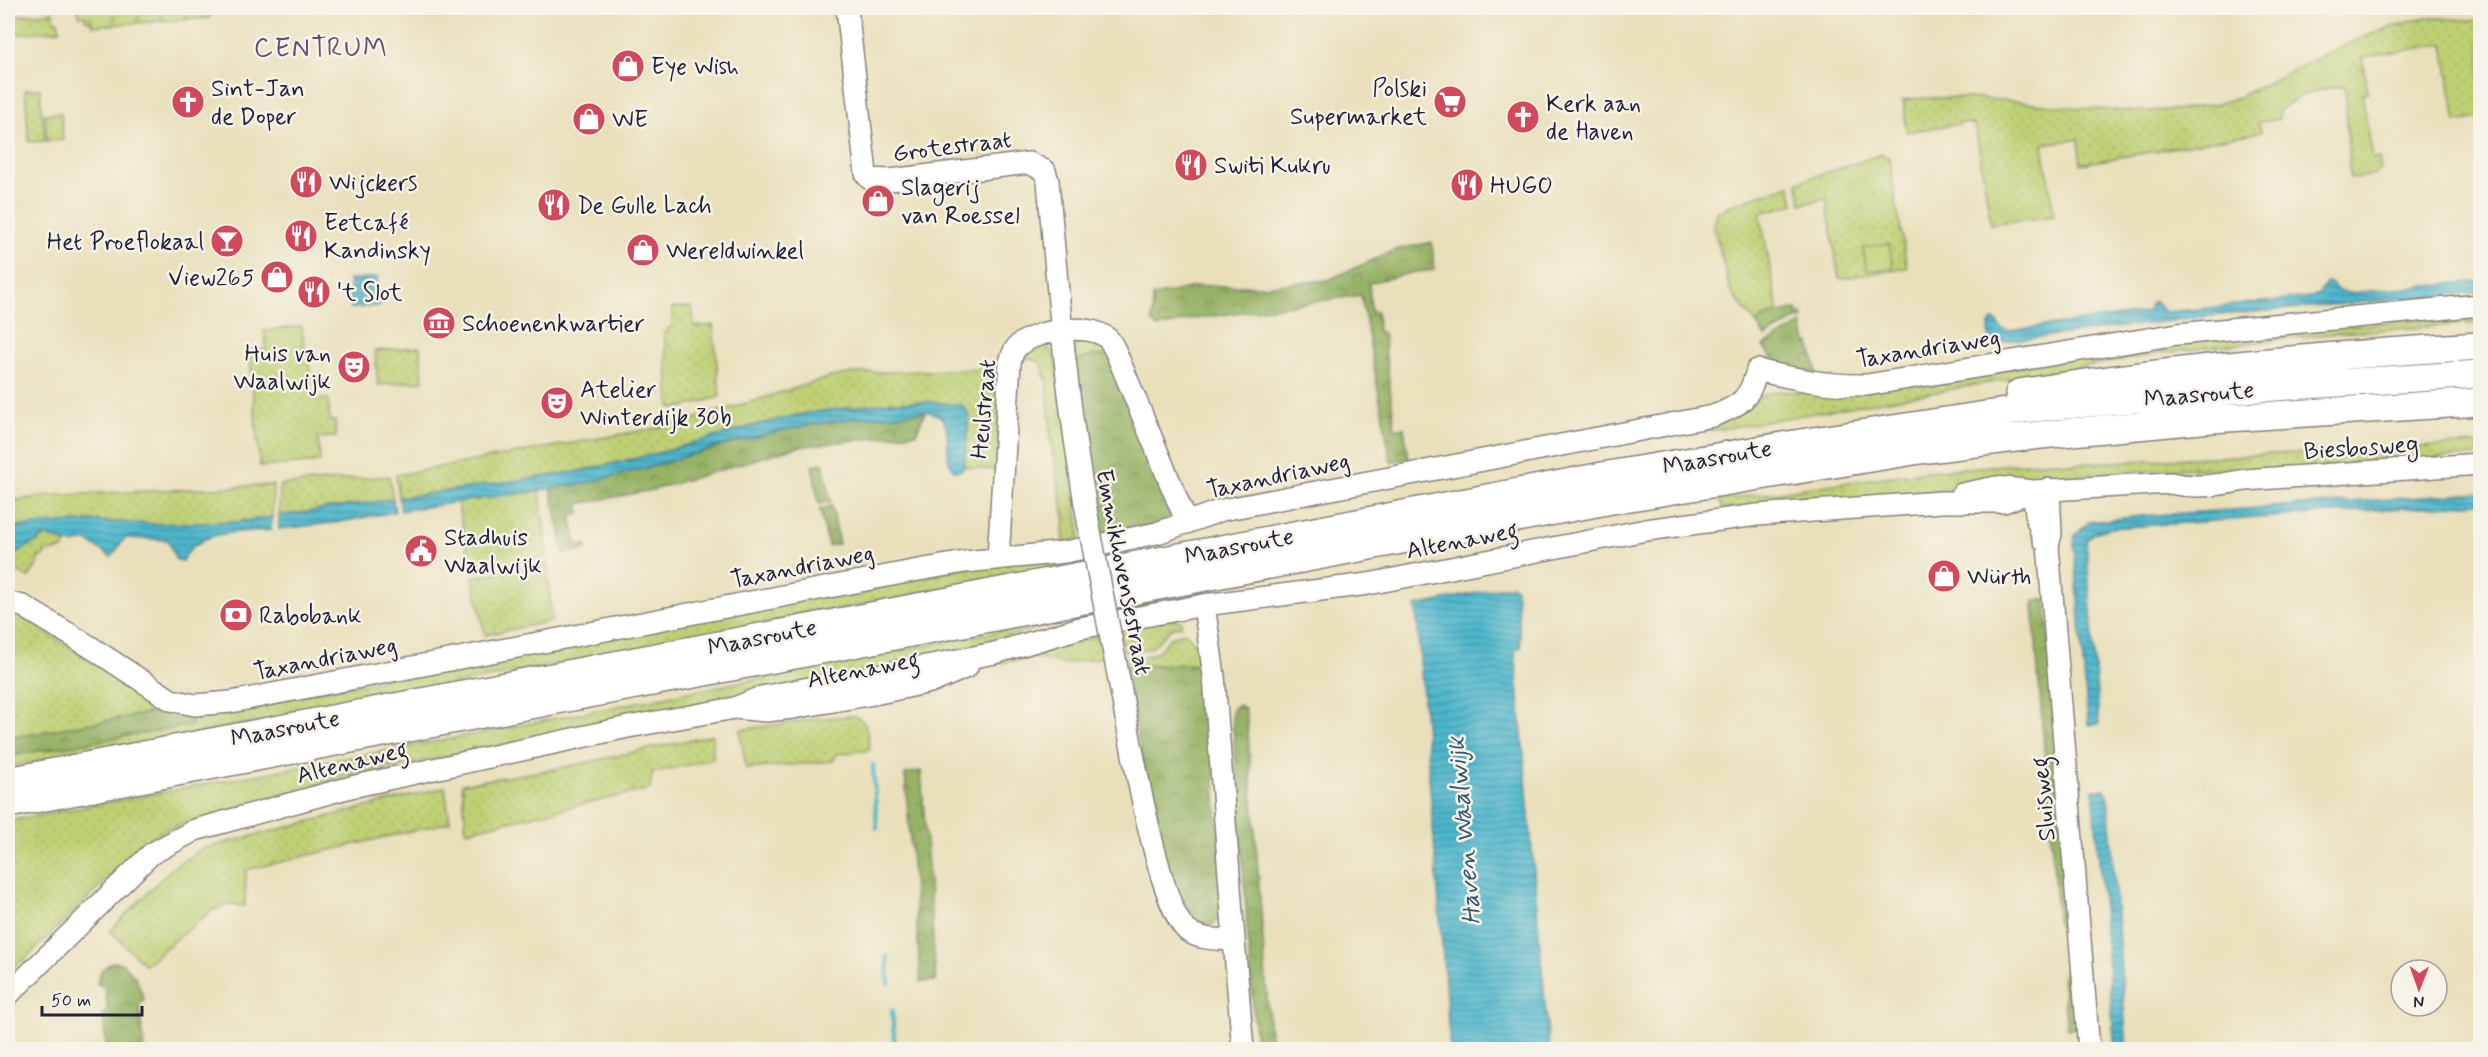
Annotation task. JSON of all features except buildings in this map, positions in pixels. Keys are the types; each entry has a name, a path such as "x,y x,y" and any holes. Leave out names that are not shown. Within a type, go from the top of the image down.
{"highway":[{"path":"1813,441 1938,406 2055,387 2205,369 2394,351 2481,346"},
{"name":"Maasroute","path":"8,782 1608,475 1813,441 2032,408 2245,389 2481,374"},
{"name":"Maasroute","path":"8,804 1612,500 1920,450 2040,435 2211,419 2481,402"}],"main road":[{"name":"Grotestraat","path":"847,8 866,167 870,178 890,180 1029,163 1040,167"},
{"name":"Emmikhovensestraat","path":"1040,167 1045,171 1048,181 1061,331 1075,444 1148,828 1165,886 1188,932 1207,938 1234,940"},
{"name":"Taxandriaweg","path":"8,589 15,604 89,646 152,690 171,700 195,705 243,700 913,571 964,562 1065,552 1142,537 1222,510 1713,416 1743,401 1754,385 1757,370 1842,386 1868,385 2178,334 2481,305"},
{"name":"Heulstraat","path":"998,559 1011,362 1017,346 1038,334 1086,330 1107,338 1115,350 1187,523"},
{"name":"Biesbosweg","path":"2041,490 2170,483 2190,488 2245,480 2481,464"},
{"name":"Altenaweg","path":"8,995 151,854 195,830 373,782 628,727 735,708 761,697 995,653 1080,628 1204,604 1342,588 1646,530 1718,519 1941,502 2004,502 2041,490"},
{"name":"Sluisweg","path":"2041,490 2037,520 2041,534 2048,545 2090,1050"},
{"path":"1204,604 1214,676 1243,1050"},
{"name":"Altenaweg","path":"8,984 32,971"}],"green space":[{"path":"76,8 208,8 209,18 93,26 93,23 85,20 85,16 80,16"},
{"path":"53,12 54,21 58,21 60,30 8,35 8,17"},
{"path":"2421,18 2480,21 2480,118 2456,122 2444,44 2362,57 2368,92 2362,93 2373,159 2379,158 2381,169 2375,175 2350,178 2345,86 2318,90 2302,96 2279,111 2279,119 2259,122 2261,132 2081,164 2078,139 2043,144 2054,216 1991,224 1975,125 1964,123 1907,132 1903,100 1988,99 2114,110 2156,111 2198,107 2239,97 2343,46"},
{"path":"40,89 45,141 29,142 25,90"},
{"path":"61,113 63,140 47,141 45,114"},
{"path":"1882,154 1889,158 1907,268 1839,279 1826,199 1801,204 1798,182"},
{"path":"1790,185 1794,204 1760,213 1778,312 1756,323 1731,293 1713,225 1716,213 1728,206"},
{"path":"1432,242 1434,270 1369,283 1371,311 1377,312 1378,331 1383,333 1395,428 1404,428 1409,459 1391,462 1361,295 1193,319 1157,328 1152,321 1153,296 1199,286 1263,286 1328,280 1395,250"},
{"path":"1889,244 1893,268 1867,271 1863,248"},
{"path":"692,307 694,327 713,325 720,397 676,409 670,406 664,333 673,324 672,308"},
{"path":"1797,309 1797,314 1802,314 1803,319 1797,319 1765,337 1756,323 1767,316"},
{"path":"2480,314 2480,323 2338,333 2167,352 1704,432 1702,427 1736,416 1767,393 1781,391 1834,394 2185,341"},
{"path":"1802,324 1806,343 1810,343 1817,374 1780,363 1763,346"},
{"path":"302,326 304,349 308,350 312,400 328,399 330,421 335,421 336,437 318,438 320,462 260,467 249,351 266,349 264,331"},
{"path":"1087,339 1093,339 1112,355 1071,363 1075,346"},
{"path":"1038,344 1045,346 1055,355 1079,526 1080,539 1064,542 1065,521 1051,443 1047,377 1044,377 1043,367 1039,362 1022,358 1024,350"},
{"path":"420,347 423,381 378,385 375,351"},
{"path":"1112,355 1172,514 1160,523 1101,535 1071,363 1091,356"},
{"path":"995,370 1001,376 997,470 964,467 969,415 962,405 892,402 802,414 655,454 575,472 399,498 396,475 656,428 698,418 831,377 854,373"},
{"path":"925,412 916,433 797,447 653,490 578,504 580,514 571,516 577,546 586,544 586,549 564,554 551,489 643,469 742,440 806,425"},
{"path":"2480,444 2480,455 2275,471 2194,468 2040,478 1879,498 1723,509 1719,500 1928,471 2053,461 2067,464"},
{"path":"823,463 831,502 819,504 812,465"},
{"path":"389,476 393,499 279,516 280,485"},
{"path":"273,485 272,517 238,522 152,524 96,521 8,527 8,502 44,496"},
{"path":"540,491 547,557 472,571 457,501"},
{"path":"832,506 839,544 828,546 820,509"},
{"path":"46,536 68,542 63,549 44,553 44,556 38,558 38,564 28,578 8,565 8,551 15,554"},
{"path":"1107,549 1109,557 265,721 8,767 8,756 192,725 188,714 201,714 956,569"},
{"path":"547,563 552,621 485,635 473,577"},
{"path":"2046,599 2073,926 2058,927 2033,606 2034,601"},
{"path":"8,609 144,695 158,705 158,709 161,709 156,712 8,738"},
{"path":"1101,611 921,660 341,778 163,831 148,840 24,960 8,970 8,821 476,734"},
{"path":"1167,618 1181,621 1181,626 1173,627 1151,648 1125,653 1118,629"},
{"path":"1184,632 1189,636 1206,664 1123,666 1121,660 1150,655 1160,650 1170,638"},
{"path":"1106,634 1110,656 1063,664 1038,657 999,663"},
{"path":"1206,664 1224,904 1219,918 1214,924 1207,925 1194,920 1184,911 1163,858 1123,666"},
{"path":"158,705 174,714 188,714 192,725 8,756 8,738 155,712 160,709 157,709"},
{"path":"1239,705 1245,709 1247,720 1271,1049 1256,1049 1232,712 1234,707"},
{"path":"853,716 865,725 870,750 837,754 833,761 746,769 740,730"},
{"path":"713,735 713,759 652,773 650,789 466,831 462,784 556,769"},
{"path":"921,771 936,981 921,982 905,774"},
{"path":"445,787 450,822 246,870 245,906 227,905 212,910 145,965 110,931 172,868 202,849"},
{"path":"111,962 122,963 136,978 144,999 139,1004 144,1049 106,1049 103,1013 108,1012 105,988 97,983 101,971"},
{"path":"2076,970 2081,1028 2067,1029 2062,976 2064,971"}],"water":[{"path":"377,277 380,306 351,308 349,280"},
{"path":"2480,281 2480,292 2209,316 2000,342 1993,342 1989,337 1989,325 1993,320 1998,322 2002,330 2008,331 2142,313 2148,311 2151,302 2156,302 2163,311 2168,312 2311,297 2319,294 2327,282 2338,291 2350,293"},
{"path":"892,402 962,405 969,415 962,470 955,471 950,465 946,425 942,418 932,413 916,412 800,427 743,440 590,482 401,511 399,498 575,472 655,454 802,414"},
{"path":"2480,493 2480,503 2111,528 2094,533 2086,541 2099,724 2088,725 2074,544 2075,535 2089,522 2141,516"},
{"path":"393,499 395,512 334,523 279,529 279,516"},
{"path":"272,517 271,530 234,532 209,538 198,543 183,561 176,560 168,540 125,538 111,557 87,541 72,544 46,536 15,554 8,551 8,527 96,521 152,524 238,522"},
{"name":"Haven Waalwijk","path":"1512,585 1516,589 1521,648 1515,650 1549,1049 1450,1049 1416,606"},
{"path":"2093,789 2105,789 2108,795 2127,1049 2115,1049"}],"waterway":[{"path":"873,765 877,828"},
{"path":"887,956 889,984"},
{"path":"892,1010 895,1050"}],"place":[{"name":"Eye Wish","path":"628,66"},
{"name":"Sint-Jan de Doper","path":"188,102"},
{"name":"Polski Supermarket","path":"1450,102"},
{"name":"Kerk aan de Haven","path":"1523,117"},
{"name":"WE","path":"589,119"},
{"name":"Switi Kukru","path":"1191,165"},
{"name":"Wijckers","path":"306,182"},
{"name":"HUGO","path":"1467,185"},
{"name":"Slagerij van Roessel","path":"878,201"},
{"name":"De Gulle Lach","path":"554,205"},
{"name":"Eetcafé Kandinsky","path":"301,236"},
{"name":"Het Proeflokaal","path":"227,241"},
{"name":"Wereldwinkel","path":"643,250"},
{"name":"View265","path":"277,277"},
{"name":"'t Slot","path":"314,292"},
{"name":"Schoenenkwartier","path":"439,323"},
{"name":"Huis van Waalwijk","path":"354,367"},
{"name":"Atelier Winterdijk 30b","path":"557,403"},
{"name":"Stadhuis Waalwijk","path":"421,551"},
{"name":"Würth","path":"1944,576"},
{"name":"Rabobank","path":"236,615"}],"district":[{"name":"CENTRUM","path":"321,47"}]}
